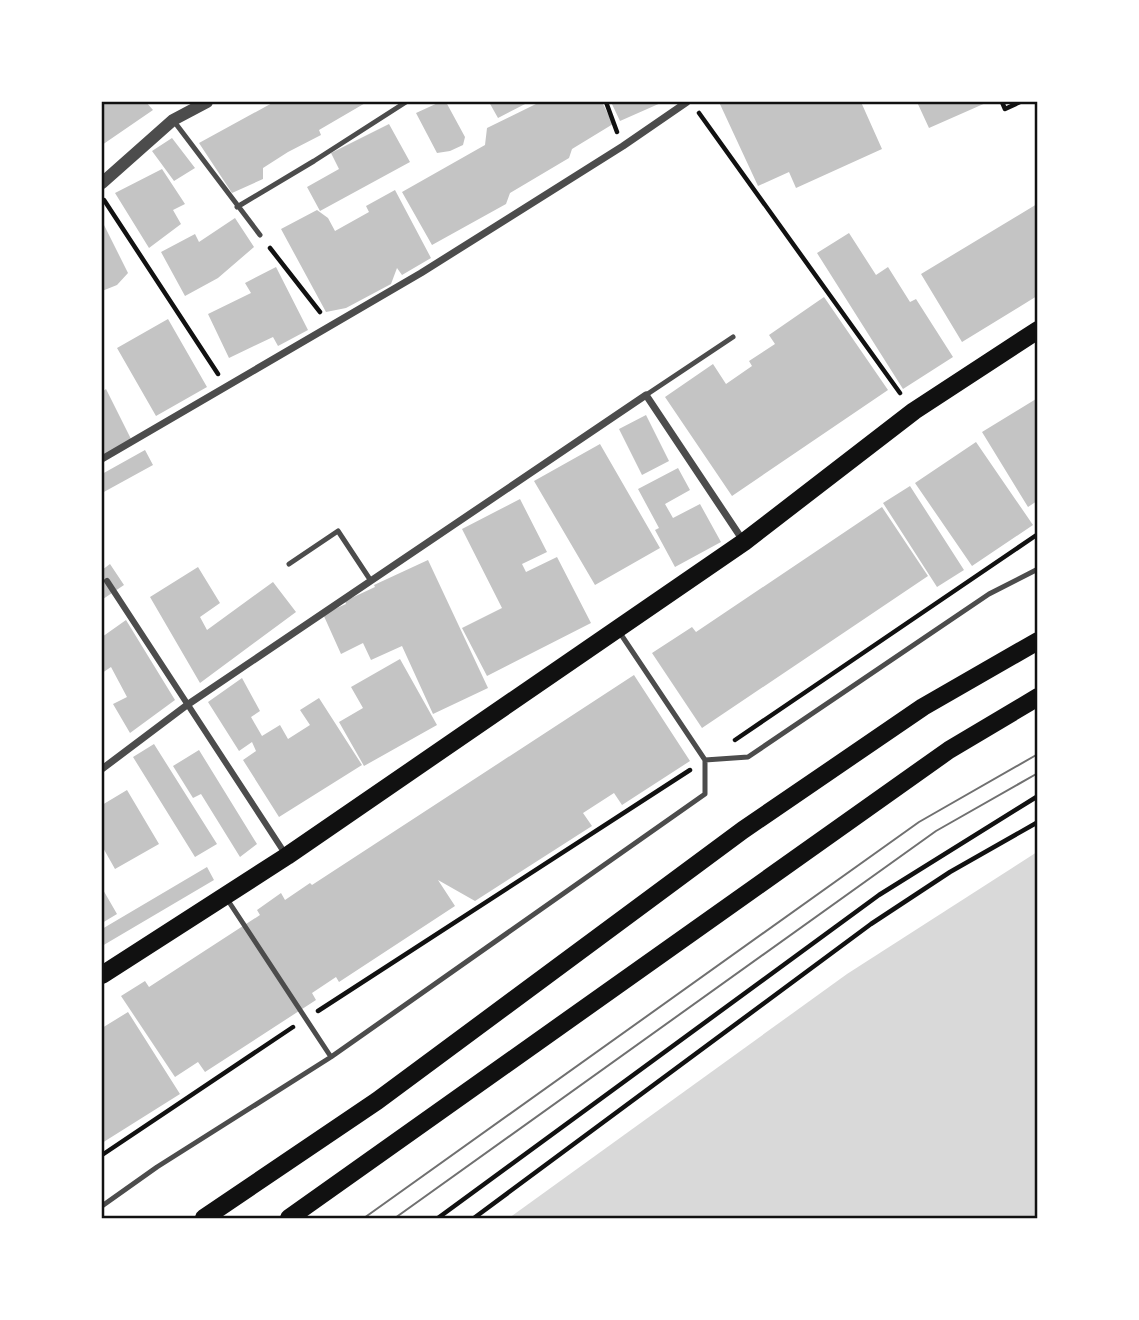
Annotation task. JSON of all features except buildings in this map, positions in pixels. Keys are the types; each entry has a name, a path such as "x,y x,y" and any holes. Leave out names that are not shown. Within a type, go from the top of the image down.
{"main road":[{"path":"102,975 223,894 287,856 744,542 914,411 1038,330"},
{"path":"204,1219 377,1101 743,830 923,707 1038,641"},
{"path":"289,1219 949,750 1038,697"}],"street":[{"path":"102,183 173,120 207,102"},
{"path":"102,459 332,327 623,146 687,102"},
{"path":"102,769 187,705 646,395 744,542"},
{"path":"107,581 287,856"}],"lane":[{"path":"237,206 406,102"},
{"path":"173,120 260,235"},
{"path":"646,395 733,337"},
{"path":"289,564 338,531 371,581"},
{"path":"705,760 748,757 989,594 1038,569"},
{"path":"102,1206 157,1167 331,1058 705,794 705,760 617,629"},
{"path":"223,894 331,1058"}],"path":[{"path":"606,102 623,146"},
{"path":"1002,102 1005,108 1020,102"},
{"path":"699,113 905,400"},
{"path":"102,196 226,387"},
{"path":"260,235 332,327"},
{"path":"102,1155 705,760 1038,534"},
{"path":"438,1219 879,895 1038,796"},
{"path":"474,1219 872,924 950,872 1038,822"}],"shaded area":[{"path":"1037,852 1037,1218 509,1218 847,974"}],"tram line":[{"path":"364,1218 919,822 1038,754"},
{"path":"395,1218 936,831 1038,773"}]}
